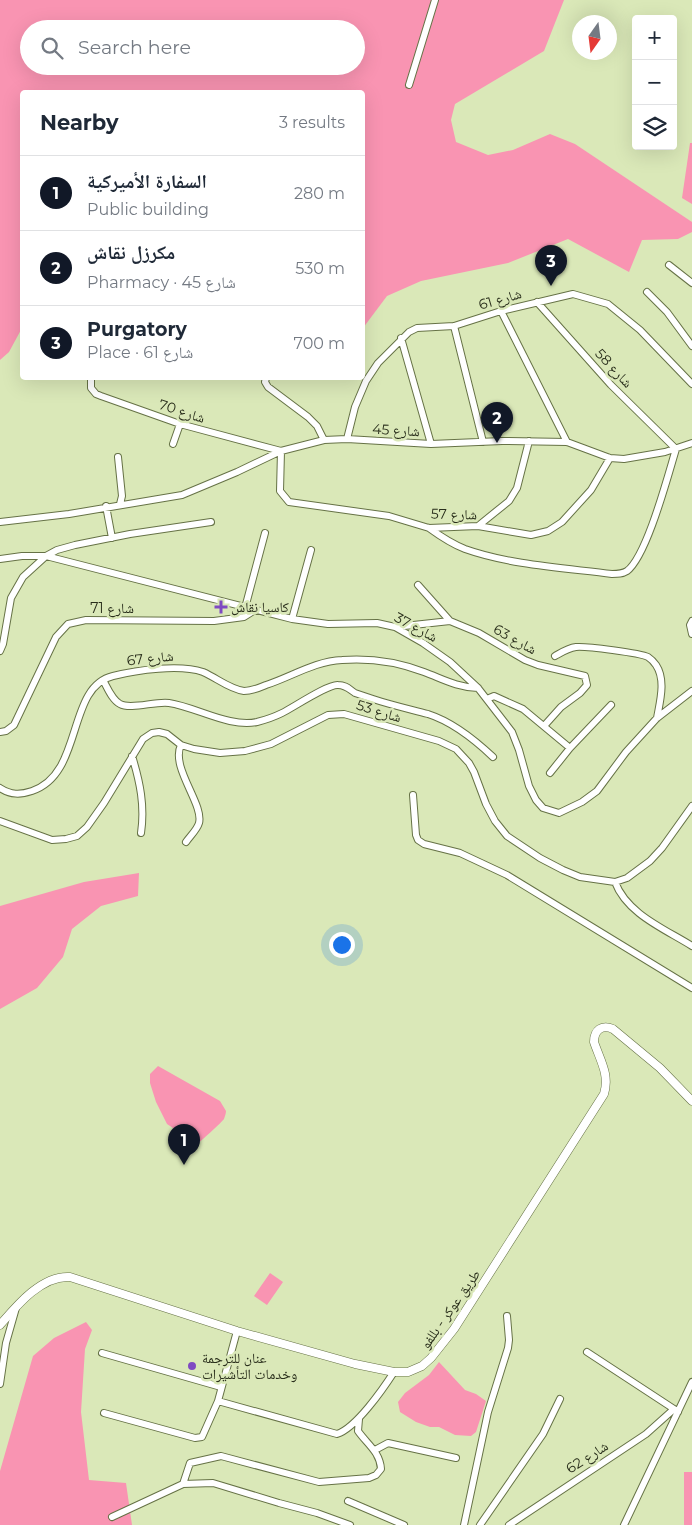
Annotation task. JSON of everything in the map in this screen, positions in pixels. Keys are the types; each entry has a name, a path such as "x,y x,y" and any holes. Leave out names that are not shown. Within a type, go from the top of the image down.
{"street":[{"path":"410,86 435,0"},
{"path":"669,265 692,284"},
{"path":"647,292 667,312 692,346"},
{"name":"شارع 61","path":"347,439 355,407 366,381 378,363 409,332 418,328 454,326 501,311 573,294 608,304 640,330 692,384"},
{"name":"شارع 58","path":"536,302 611,385 676,449"},
{"path":"501,311 566,442"},
{"path":"454,326 483,442"},
{"path":"402,338 431,444"},
{"name":"شارع 70","path":"91,380 91,388 96,394 180,424 281,451"},
{"path":"266,380 268,387 317,426 324,440"},
{"path":"173,444 180,424"},
{"name":"شارع 45","path":"0,522 69,514 182,494 237,472 281,451 324,440 347,439 431,444 529,441 566,442 610,458 624,459 676,449 692,443"},
{"path":"478,526 509,501 517,488 529,441"},
{"path":"429,528 446,540 464,549 485,555 518,562 620,574 627,571 632,565 646,541 676,449"},
{"name":"شارع 57","path":"281,451 280,491 289,502 388,516 429,528 478,526 532,535 548,531 562,522 591,490 610,458"},
{"path":"118,457 122,496 120,504"},
{"path":"106,506 112,538"},
{"path":"0,652 11,598 23,577 46,556 64,548 112,538 211,522"},
{"path":"245,608 265,534"},
{"path":"292,619 311,550"},
{"name":"شارع 37","path":"0,559 22,556 46,556 292,619 328,624 377,623 395,627 424,643 450,662 478,688 512,732 520,750 536,800 543,808 559,812 582,802 596,791 626,752 657,718 692,691"},
{"path":"418,585 450,622"},
{"name":"شارع 71","path":"0,732 6,731 14,725 56,637 68,624 86,620 214,621 244,617 255,610"},
{"path":"692,620 690,625 692,634"},
{"name":"شارع 63","path":"395,627 450,622 479,633 538,666 585,676 587,685 583,690 561,707 544,726"},
{"path":"555,656 563,650 576,647 605,649 646,656 655,664 660,672 662,688 657,718"},
{"name":"شارع 67","path":"102,680 115,675 136,672 187,668 212,676 238,690 251,690 330,662 368,659 401,665 464,687 478,688"},
{"path":"0,788 7,792 18,794 36,790 50,782 62,765 92,689 102,680 112,696 121,705 167,703 248,723 282,713 316,695 326,687 336,684 345,686 356,693 429,715 453,725 477,742 493,757"},
{"path":"487,699 494,696 514,703 570,748"},
{"path":"550,773 570,748 611,705"},
{"name":"شارع 53","path":"0,821 52,840 77,836 87,827 98,812 143,739 152,733 167,734 181,745 194,749 220,753 245,751 271,744 328,715 344,714 439,741 456,749 469,763 486,804 495,821 507,836 540,858 563,870 580,877 615,882"},
{"path":"181,745 179,750 180,763 199,817 196,828 186,842"},
{"path":"132,756 139,780 143,810 141,833"},
{"path":"413,795 416,835 419,841 434,847 460,853 507,875 692,988"},
{"path":"692,806 662,848 650,861 627,878 615,882 629,904 692,946"},
{"name":"طريق عوكر - بللفو","path":"0,1324 45,1283 56,1278 70,1277 238,1331 355,1364 394,1372 408,1372 422,1366 431,1358 448,1336 604,1094 606,1075 594,1042 594,1037 598,1030 606,1027 614,1029 660,1068 692,1101"},
{"path":"0,1384 3,1344 16,1308"},
{"path":"464,1525 488,1412 508,1348 507,1316"},
{"path":"104,1413 200,1438 205,1433 218,1401 238,1331"},
{"path":"587,1352 676,1411"},
{"path":"102,1354 221,1387"},
{"path":"218,1401 337,1434 359,1419 394,1372"},
{"path":"624,1525 676,1411 692,1382"},
{"path":"480,1525 543,1434 560,1399"},
{"name":"شارع 62","path":"508,1525 646,1434 676,1411"},
{"path":"183,1484 190,1463 221,1456 313,1482 369,1478 376,1475 380,1469 378,1457 375,1450 358,1431 359,1419"},
{"path":"375,1450 388,1443 456,1458"},
{"path":"112,1517 183,1484 213,1483 279,1504 316,1512 350,1525"},
{"path":"348,1501 404,1525"}],"shaded area":[{"path":"0,0 564,0 544,51 455,104 451,120 456,142 488,155 513,150 550,134 575,144 692,222 692,232 678,239 642,240 629,272 568,239 508,263 421,281 387,296 365,325 365,90 20,90 20,332 9,352 0,360"},
{"path":"690,143 692,143 692,204 682,198"},
{"path":"139,873 138,896 101,906 72,929 63,957 37,988 0,1009 0,906 84,882"},
{"path":"158,1066 220,1101 226,1111 224,1119 197,1144 167,1124 156,1102 150,1083 150,1074"},
{"path":"270,1273 283,1282 267,1305 254,1296"},
{"path":"86,1322 92,1330 85,1349 81,1412 89,1480 126,1483 132,1525 0,1525 0,1471 33,1356 54,1338"},
{"path":"439,1362 465,1390 476,1394 486,1401 476,1432 471,1436 455,1435 439,1427 430,1427 416,1422 400,1412 398,1402 405,1393 429,1375"},
{"path":"684,1472 692,1472 692,1525 684,1525"}],"place":[{"name":"Purgatory","path":"551,286"},
{"name":"مكرزل نقاش","path":"497,443"},
{"name":"كاسيا نقاش","path":"221,607"},
{"name":"السفارة الأميركية","path":"184,1165"},
{"name":"عنان للترجمة وخدمات التأشيرات","path":"192,1366"}]}
